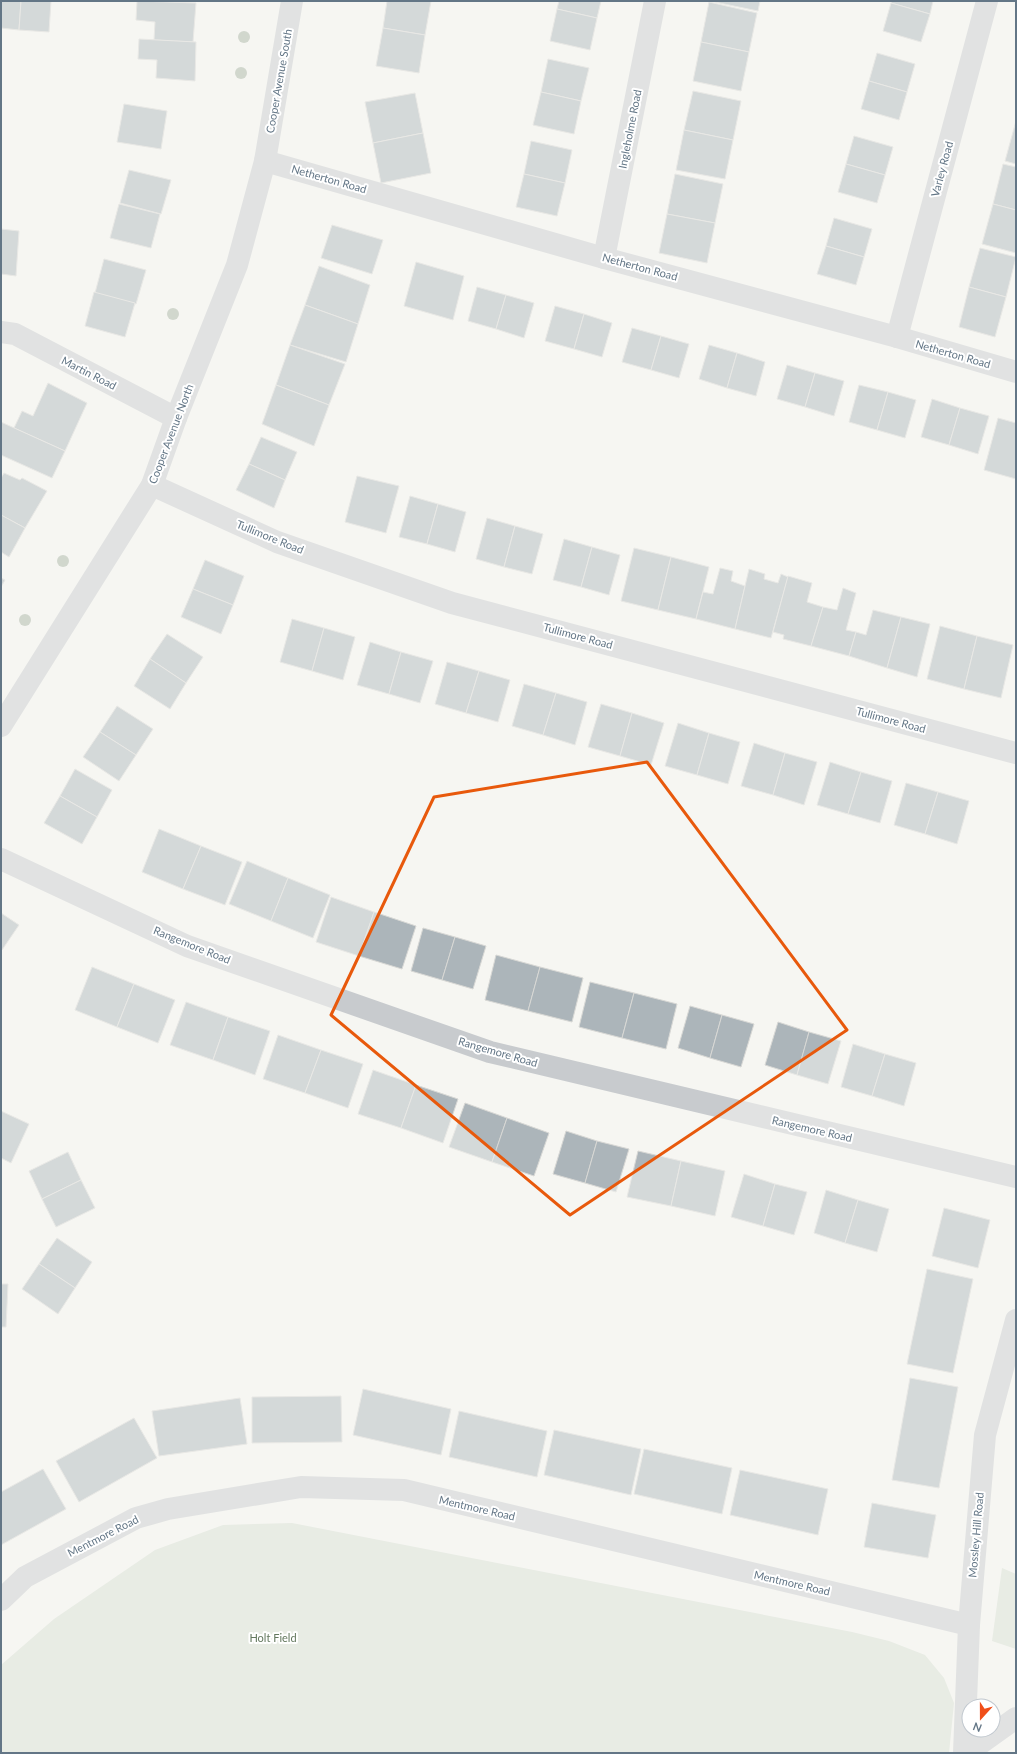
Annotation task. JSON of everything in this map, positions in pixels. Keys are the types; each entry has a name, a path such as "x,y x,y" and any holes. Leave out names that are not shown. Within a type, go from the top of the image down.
{"street":[{"name":"Cooper Avenue South","path":"265,161 292,1"},
{"name":"Ingleholme Road","path":"604,258 655,1"},
{"name":"Varley Road","path":"897,338 987,1"},
{"name":"Netherton Road","path":"265,161 604,258 1016,372"},
{"name":"Cooper Avenue North","path":"1,726 152,485 176,418 237,264 265,161"},
{"name":"Martin Road","path":"1,332 14,334 176,418"},
{"name":"Tullimore Road","path":"152,485 277,542 452,603 1016,753"},
{"name":"Rangemore Road","path":"1,859 188,946 490,1052 1016,1177"},
{"name":"Mossley Hill Road","path":"964,1753 969,1625 984,1435 1016,1320"},
{"name":"Mentmore Road","path":"1,1600 25,1577 136,1518 168,1509 302,1488 404,1490 969,1625"},
{"path":"967,1753 1016,1718"}],"highlighted area":[{"path":"647,762 847,1030 570,1215 331,1015 434,797"}],"green space":[{"name":"Holt Field","path":"292,1523 852,1632 889,1641 925,1655 944,1678 954,1703 949,1753 1,1753 1,1665 54,1619 155,1550 223,1525"},
{"path":"1002,1568 1016,1574 1016,1649 992,1641"}],"building":[{"path":"1,1 21,1 19,30 1,28"},
{"path":"21,1 51,1 49,32 19,30"},
{"path":"137,1 196,3 193,42 154,40 155,22 136,20"},
{"path":"387,1 431,1 425,35 383,28"},
{"path":"559,1 601,1 597,18 557,9"},
{"path":"710,1 760,1 758,11"},
{"path":"892,1 933,1 930,14 891,3"},
{"path":"709,2 757,13 749,52 701,42"},
{"path":"891,3 930,14 921,42 883,31"},
{"path":"557,9 597,18 590,50 550,41"},
{"path":"383,28 425,35 419,73 376,66"},
{"path":"139,39 196,42 195,81 156,78 157,60 138,59"},
{"path":"701,42 749,52 741,91 693,81"},
{"path":"877,53 915,64 907,92 869,81"},
{"path":"548,59 589,68 581,101 541,92"},
{"path":"869,81 907,92 899,120 861,109"},
{"path":"693,91 741,101 733,140 684,130"},
{"path":"541,92 581,101 574,134 533,125"},
{"path":"415,93 423,133 373,143 365,102"},
{"path":"124,104 167,111 161,149 117,142"},
{"path":"1016,121 1016,164 1005,161"},
{"path":"684,130 733,140 725,179 676,170"},
{"path":"423,133 431,173 381,183 373,143"},
{"path":"854,136 893,147 885,175 846,164"},
{"path":"531,141 572,150 565,183 524,174"},
{"path":"846,164 885,175 877,203 838,192"},
{"path":"1003,164 1016,167 1016,210 993,204"},
{"path":"129,170 171,180 161,214 120,203"},
{"path":"524,174 565,183 557,216 516,207"},
{"path":"675,174 723,184 715,223 667,214"},
{"path":"119,204 160,214 151,248 110,238"},
{"path":"993,204 1016,210 1016,253 982,244"},
{"path":"667,214 715,223 707,263 659,253"},
{"path":"834,218 872,229 864,257 826,246"},
{"path":"332,225 383,240 372,274 321,258"},
{"path":"1,229 19,231 16,276 1,274"},
{"path":"826,246 864,257 856,285 817,274"},
{"path":"980,248 1016,257 1006,297 969,287"},
{"path":"104,259 146,270 136,304 95,293"},
{"path":"416,262 464,276 453,320 404,306"},
{"path":"319,266 370,285 358,324 305,305"},
{"path":"477,287 506,295 496,329 468,321"},
{"path":"969,287 1006,297 995,337 959,327"},
{"path":"94,292 135,303 125,337 85,326"},
{"path":"506,295 534,303 524,338 496,329"},
{"path":"305,305 358,324 346,362 290,345"},
{"path":"555,306 584,314 574,349 545,341"},
{"path":"584,314 612,323 602,357 574,349"},
{"path":"632,328 661,336 651,370 622,362"},
{"path":"661,336 689,344 679,378 651,370"},
{"path":"290,345 345,364 329,405 276,385"},
{"path":"709,345 737,353 727,388 699,379"},
{"path":"737,353 765,362 756,396 727,388"},
{"path":"787,365 815,373 805,407 777,399"},
{"path":"815,373 844,381 834,416 805,407"},
{"path":"48,383 87,403 65,451 14,428 22,411 33,416"},
{"path":"276,385 329,405 314,446 262,424"},
{"path":"859,385 888,392 877,430 849,422"},
{"path":"888,392 916,400 905,438 877,430"},
{"path":"932,399 960,408 949,445 921,437"},
{"path":"960,408 989,416 978,454 949,445"},
{"path":"998,418 1016,423 1016,479 984,470"},
{"path":"1,422 65,451 52,478 1,455"},
{"path":"261,437 297,452 285,480 249,464"},
{"path":"249,464 285,480 274,508 236,490"},
{"path":"4,473 20,480 22,478 47,491 25,528 1,515 1,478"},
{"path":"357,476 399,486 386,533 345,522"},
{"path":"410,496 438,504 427,544 399,537"},
{"path":"438,504 466,512 455,552 427,544"},
{"path":"1,515 25,528 9,557 1,552"},
{"path":"487,518 515,526 504,567 476,559"},
{"path":"515,526 543,534 532,574 504,567"},
{"path":"564,539 592,547 581,587 553,580"},
{"path":"592,547 620,555 609,595 581,587"},
{"path":"634,548 671,557 658,610 621,601"},
{"path":"671,557 709,567 696,619 658,610"},
{"path":"205,560 244,576 233,605 193,589"},
{"path":"720,568 733,571 731,581 745,586 735,629 696,619 703,592 713,594"},
{"path":"749,569 765,574 764,579 778,583 781,574 788,577 771,638 735,629"},
{"path":"788,576 812,583 807,602 823,607 811,646 783,639 784,635 773,632"},
{"path":"1,578 5,580 1,587"},
{"path":"843,588 856,593 846,630 856,632 849,656 811,646 823,607 837,610"},
{"path":"193,589 233,605 221,634 181,617"},
{"path":"873,610 901,617 887,668 849,656 856,632 866,635"},
{"path":"901,617 930,624 917,677 887,668"},
{"path":"292,619 324,628 312,671 280,662"},
{"path":"940,626 977,636 964,689 927,679"},
{"path":"324,628 355,637 343,680 312,671"},
{"path":"167,634 203,657 186,683 150,659"},
{"path":"977,636 1013,645 1001,698 964,689"},
{"path":"370,642 401,652 389,694 357,685"},
{"path":"401,652 433,661 420,703 389,694"},
{"path":"150,659 186,683 170,709 134,686"},
{"path":"447,662 479,671 466,713 435,704"},
{"path":"479,671 510,680 498,722 466,713"},
{"path":"524,684 556,693 543,735 512,726"},
{"path":"556,693 587,702 575,745 543,735"},
{"path":"601,704 632,713 620,756 588,747"},
{"path":"117,706 153,729 136,755 100,732"},
{"path":"632,713 664,723 651,765 620,756"},
{"path":"678,723 709,733 697,775 665,766"},
{"path":"100,732 136,755 119,781 83,757"},
{"path":"709,733 740,742 728,784 697,775"},
{"path":"754,743 785,753 773,795 741,786"},
{"path":"785,753 817,762 804,805 773,795"},
{"path":"830,762 861,772 848,814 817,805"},
{"path":"75,769 112,790 97,817 60,796"},
{"path":"861,772 892,781 880,823 848,814"},
{"path":"906,783 938,792 925,834 894,825"},
{"path":"938,792 969,801 957,844 925,834"},
{"path":"60,796 97,817 82,844 44,823"},
{"path":"159,829 201,846 183,889 142,872"},
{"path":"201,846 242,862 225,905 183,889"},
{"path":"247,861 288,878 271,921 229,904"},
{"path":"288,878 330,895 313,938 271,921"},
{"path":"331,897 374,912 359,956 316,942"},
{"path":"374,912 416,926 402,969 359,956"},
{"path":"1,913 19,925 2,950 1,950"},
{"path":"423,928 455,937 442,980 411,971"},
{"path":"455,937 486,946 473,989 442,980"},
{"path":"496,955 540,967 528,1011 485,1000"},
{"path":"92,967 134,984 117,1027 75,1010"},
{"path":"540,967 583,978 572,1022 528,1011"},
{"path":"590,982 634,993 622,1038 579,1027"},
{"path":"134,984 175,1000 158,1043 117,1027"},
{"path":"634,993 677,1004 666,1049 622,1038"},
{"path":"186,1002 228,1017 213,1060 170,1045"},
{"path":"690,1006 722,1015 710,1058 678,1048"},
{"path":"722,1015 754,1024 741,1067 710,1058"},
{"path":"228,1017 270,1031 255,1075 213,1060"},
{"path":"778,1022 809,1032 797,1075 765,1065"},
{"path":"809,1032 841,1041 828,1084 797,1075"},
{"path":"278,1035 321,1050 305,1093 263,1079"},
{"path":"853,1044 885,1054 872,1096 841,1087"},
{"path":"321,1050 363,1064 348,1108 305,1093"},
{"path":"885,1054 916,1063 904,1106 872,1096"},
{"path":"373,1070 416,1085 401,1128 358,1114"},
{"path":"416,1085 458,1099 443,1143 401,1128"},
{"path":"465,1103 507,1118 492,1162 449,1147"},
{"path":"1,1111 29,1124 11,1163 1,1158"},
{"path":"507,1118 549,1133 534,1176 492,1162"},
{"path":"566,1131 597,1141 585,1183 553,1174"},
{"path":"597,1141 629,1149 616,1192 585,1183"},
{"path":"638,1151 681,1161 671,1206 627,1197"},
{"path":"68,1152 81,1180 42,1199 29,1171"},
{"path":"681,1161 725,1171 715,1216 671,1206"},
{"path":"744,1174 775,1184 763,1226 731,1217"},
{"path":"81,1180 95,1208 56,1227 42,1199"},
{"path":"775,1184 807,1192 794,1235 763,1226"},
{"path":"826,1190 858,1200 845,1243 814,1233"},
{"path":"858,1200 889,1209 877,1252 845,1243"},
{"path":"944,1208 990,1220 978,1268 932,1256"},
{"path":"57,1238 92,1262 75,1288 39,1264"},
{"path":"39,1264 75,1288 58,1314 22,1289"},
{"path":"927,1269 973,1279 953,1373 907,1364"},
{"path":"1,1284 8,1284 6,1327 1,1327"},
{"path":"910,1378 958,1387 939,1488 892,1480"},
{"path":"363,1389 451,1409 441,1455 353,1435"},
{"path":"341,1396 342,1442 252,1443 252,1397"},
{"path":"240,1398 247,1444 159,1456 152,1411"},
{"path":"459,1411 547,1431 537,1477 449,1457"},
{"path":"134,1418 157,1458 79,1502 56,1461"},
{"path":"554,1430 641,1449 631,1495 544,1475"},
{"path":"644,1449 732,1468 722,1514 634,1494"},
{"path":"43,1469 66,1509 1,1545 1,1492"},
{"path":"740,1470 828,1489 818,1535 730,1515"},
{"path":"872,1503 936,1515 928,1558 864,1547"}]}
